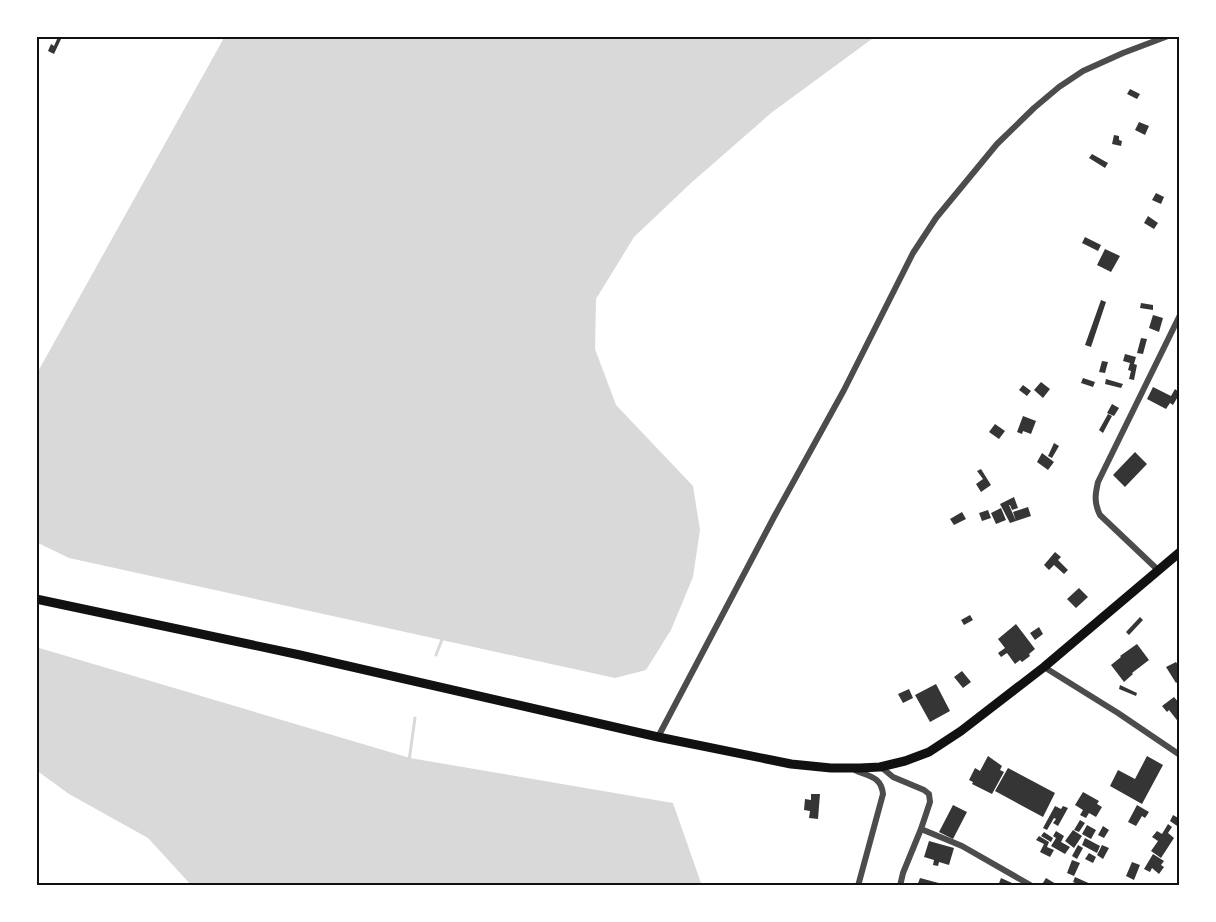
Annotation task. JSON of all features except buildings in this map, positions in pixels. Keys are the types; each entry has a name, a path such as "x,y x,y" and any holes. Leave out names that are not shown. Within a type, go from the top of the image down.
{"main road":[{"path":"36,599 300,655 658,737 791,764 852,768 905,761 929,752 961,731 1044,667 1180,552"}],"street":[{"path":"658,737 844,390 913,253 936,218 997,144 1059,87 1083,71 1168,36"},
{"path":"1158,570 1100,515 1094,496 1098,482 1180,315"},
{"path":"1044,667 1180,755"},
{"path":"880,766 893,777 924,790 930,802 900,886"},
{"path":"852,768 874,778 882,786 882,794 858,886"},
{"path":"921,829 962,846 1028,885"}],"shaded area":[{"path":"225,36 876,36 771,113 691,183 634,237 596,299 595,349 616,405 693,486 700,530 693,577 671,630 646,670 615,678 69,558 36,542 36,375"},
{"path":"36,647 410,758 673,803 702,886 192,886 148,838 69,794 36,770"}],"waterway":[{"path":"436,655 443,637"},
{"path":"409,761 415,718"}]}
